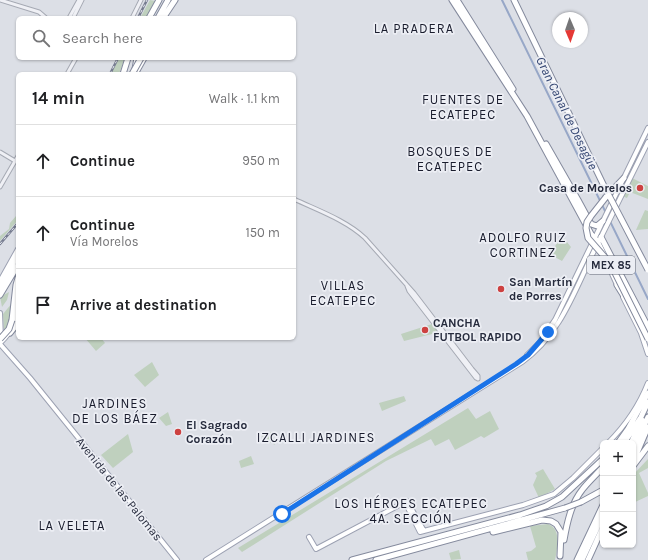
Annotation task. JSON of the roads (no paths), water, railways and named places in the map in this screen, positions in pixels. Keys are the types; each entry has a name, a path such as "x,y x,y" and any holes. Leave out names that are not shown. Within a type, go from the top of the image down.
{"highway":[{"path":"149,16 159,0"},
{"path":"159,16 168,0"},
{"path":"164,16 174,0"},
{"path":"168,16 178,0"},
{"path":"452,0 533,124 596,240"},
{"path":"458,0 591,224 601,229"},
{"path":"514,0 648,270"},
{"path":"517,0 605,186 648,264"},
{"path":"124,72 127,60"},
{"path":"134,72 137,60"},
{"path":"135,72 140,60"},
{"path":"135,72 143,60"},
{"name":"MEX 85","path":"624,178 613,188 588,219 586,228 588,238 610,263 648,342"},
{"name":"MEX 85","path":"601,229 623,280 648,326"},
{"path":"0,288 3,276 16,257"},
{"path":"0,296 16,268"},
{"path":"617,284 648,342"},
{"path":"1,340 9,329 12,320 16,288"},
{"path":"10,333 16,326"},
{"path":"10,333 16,328"},
{"path":"620,440 648,393"},
{"path":"623,440 637,419 648,393"},
{"path":"626,440 641,417 648,402"},
{"path":"632,440 648,407"},
{"path":"636,443 648,417"},
{"path":"636,457 648,427"},
{"path":"636,460 648,446"},
{"path":"352,560 413,545 532,512 562,497 600,461"},
{"path":"559,558 570,514 581,490 600,466"},
{"path":"581,490 600,470"},
{"path":"376,560 565,508 581,502 600,492"},
{"path":"577,560 600,511"},
{"path":"461,537 473,536 542,520 551,521 559,527 561,532 559,558"},
{"path":"582,560 600,521"},
{"path":"589,560 600,534"}],"main road":[{"name":"MEX 85","path":"516,364 528,355 548,332 555,320 596,240 608,210 648,128"},
{"name":"MEX 85","path":"601,229 610,216 648,142"},
{"path":"640,145 648,142"},
{"path":"644,150 648,146"},
{"name":"MEX 85","path":"206,560 529,357 542,345 558,325 591,256 596,240"},
{"path":"596,240 642,337 648,354"},
{"path":"0,281 16,253"},
{"path":"591,256 594,253 601,253 604,255"},
{"path":"617,284 618,278 623,280"},
{"path":"637,307 648,342"},
{"path":"637,307 648,332"},
{"path":"1,340 10,333 15,321 16,311"},
{"path":"0,314 1,340"},
{"path":"642,337 648,342"},
{"name":"Avenida de las Palomas","path":"1,340 177,560"},
{"path":"611,440 636,409 648,383"},
{"path":"309,537 316,549 406,501 422,532 523,505 554,494 574,478 600,451"}],"street":[{"path":"0,0 39,12 44,16"},
{"path":"70,16 79,0"},
{"path":"73,16 82,0"},
{"path":"133,16 141,0"},
{"path":"68,72 75,60"},
{"path":"0,152 15,162 0,187"},
{"path":"296,200 358,231 387,261 408,287 475,372 478,379 408,287"}],"waterway":[{"name":"Gran Canal de Desagüe","path":"502,0 648,299"}],"railway":[{"path":"139,16 147,0"},
{"path":"111,72 117,60"},
{"path":"0,244 16,225"}],"place":[{"name":"Casa de Morelos","path":"640,188"},
{"name":"San Martín de Porres","path":"501,289"},
{"name":"CANCHA FUTBOL RAPIDO","path":"425,330"},
{"name":"El Sagrado Corazón","path":"178,432"}],"district":[{"name":"LA PRADERA","path":"414,28"},
{"name":"FUENTES DE ECATEPEC","path":"463,106"},
{"name":"BOSQUES DE ECATEPEC","path":"450,158"},
{"name":"ADOLFO RUIZ CORTINEZ","path":"523,244"},
{"name":"VILLAS ECATEPEC","path":"343,292"},
{"name":"JARDINES DE LOS BÁEZ","path":"115,410"},
{"name":"IZCALLI JARDINES","path":"316,437"},
{"name":"LOS HÉROES ECATEPEC 4A. SECCIÓN","path":"411,510"},
{"name":"LA VELETA","path":"72,525"}]}
